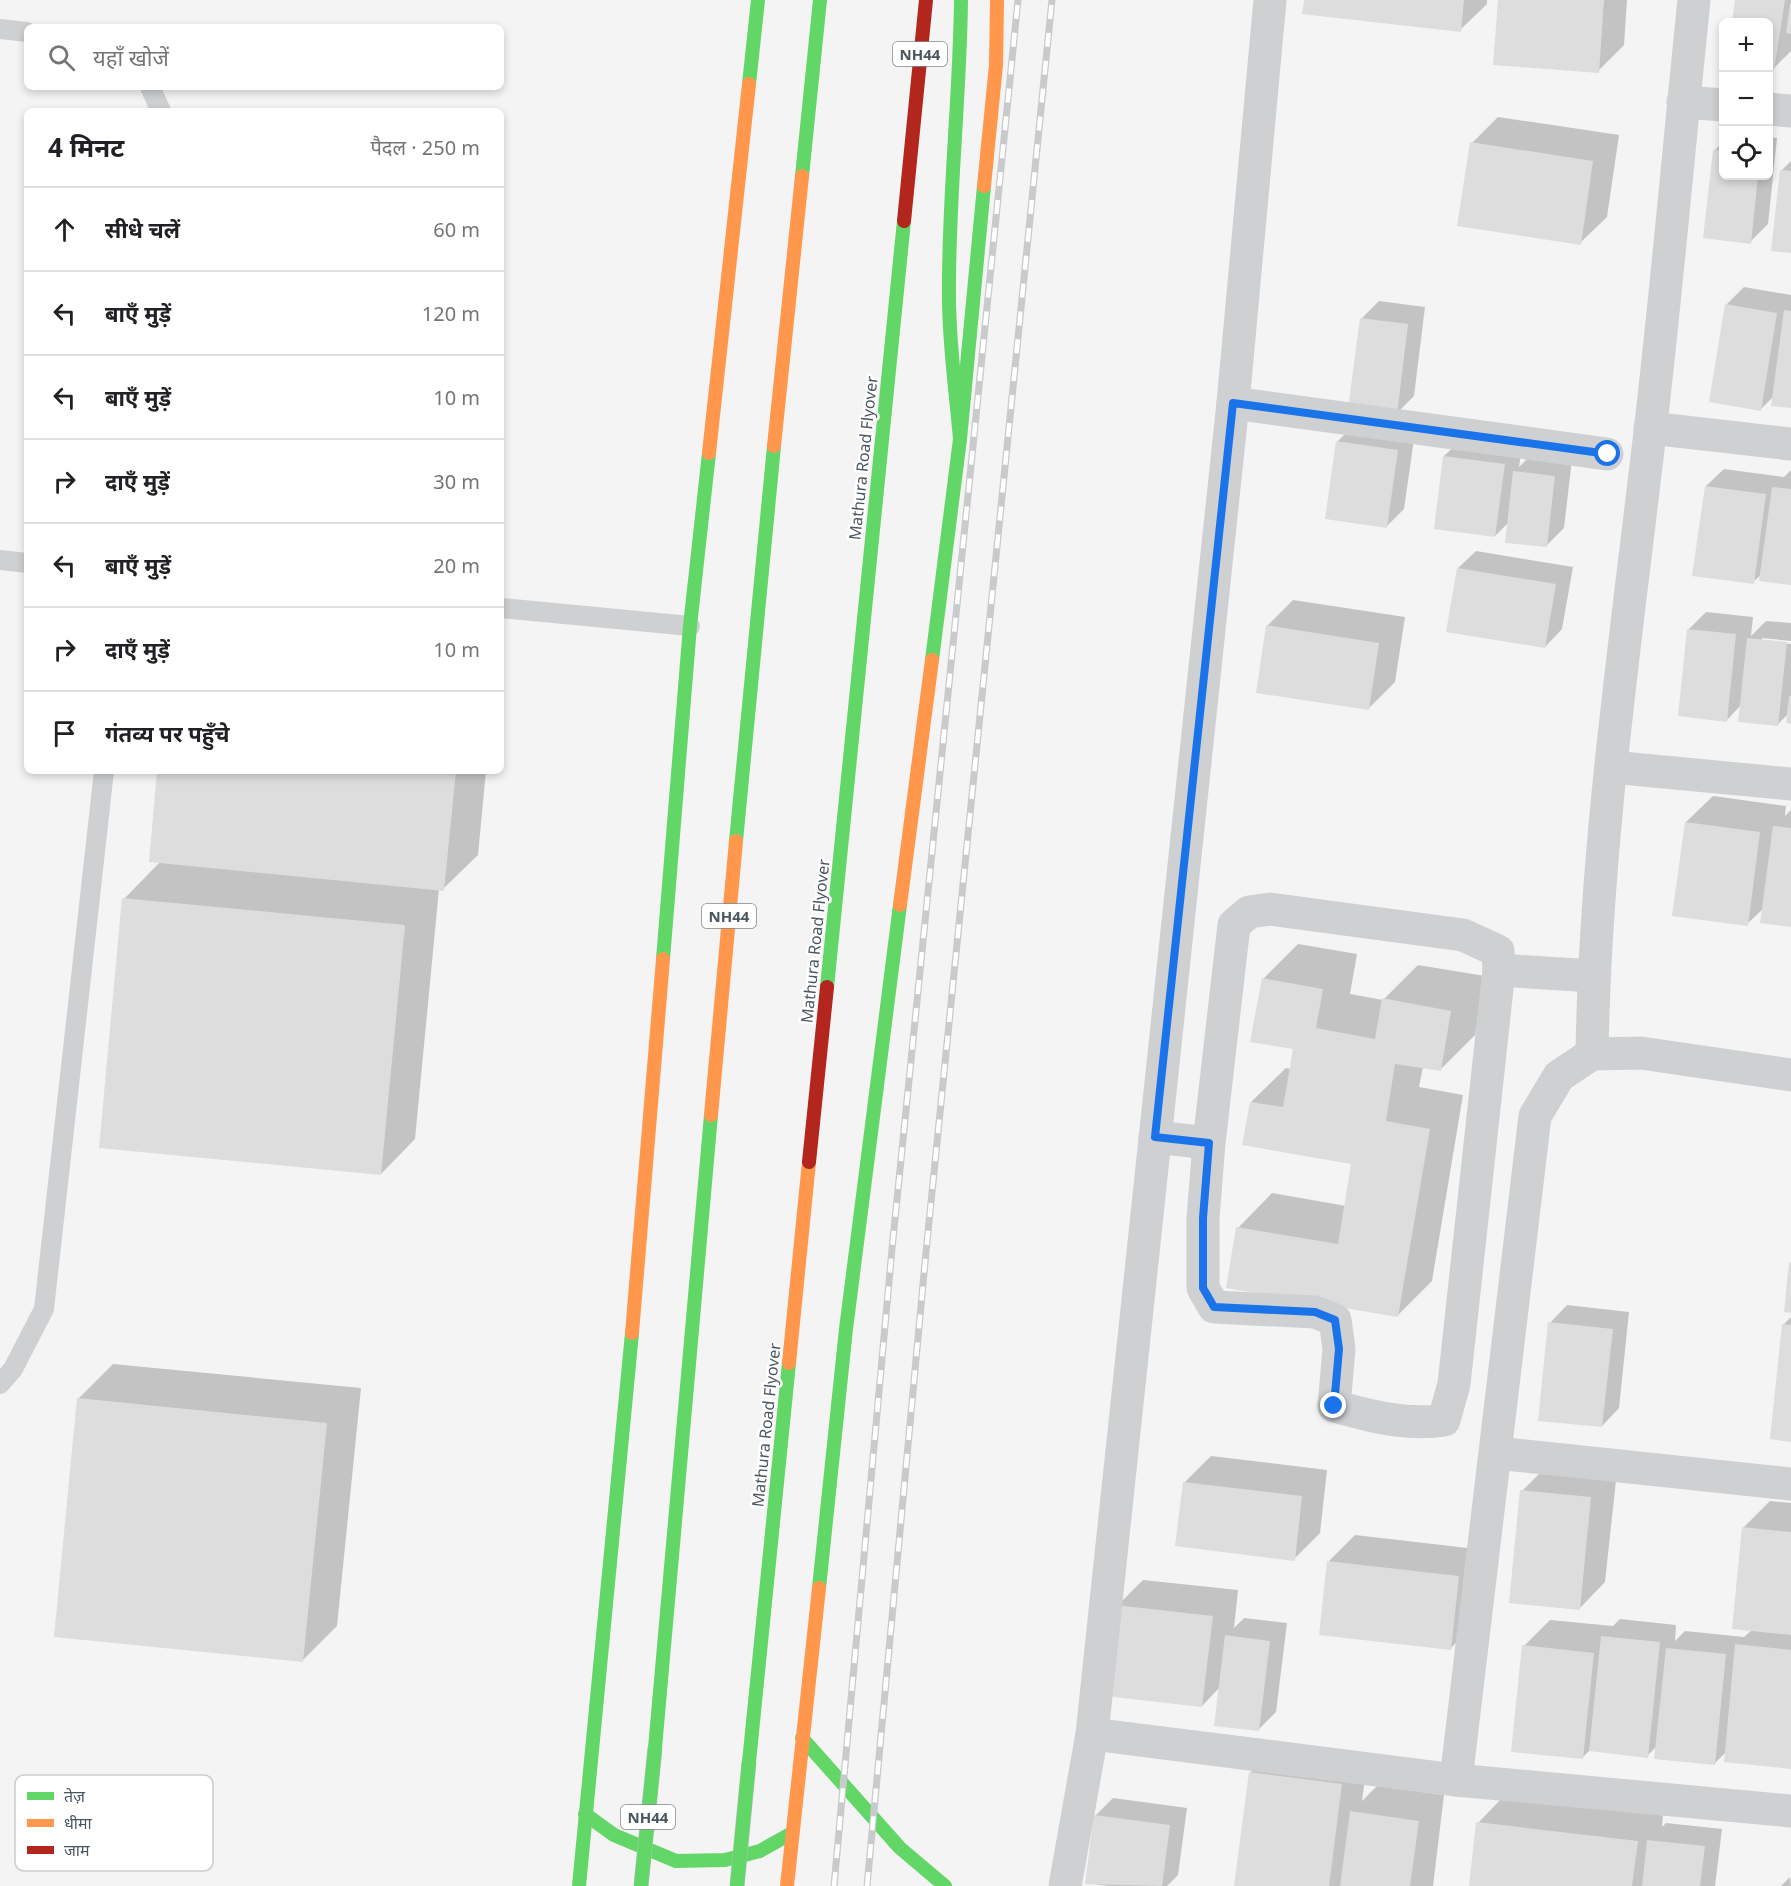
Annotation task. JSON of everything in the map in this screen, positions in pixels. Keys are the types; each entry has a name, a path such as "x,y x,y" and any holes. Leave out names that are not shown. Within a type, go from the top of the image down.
{"main road":[{"path":"579,1886 637,1282 690,626 758,0"},
{"name":"NH44","path":"641,1886 749,694 820,0"},
{"name":"Mathura Road Flyover","path":"737,1886 926,0"},
{"path":"960,439 949,299 961,0"},
{"path":"787,1886 846,1329 960,439 996,65 997,0"},
{"path":"802,1738 900,1848 945,1886"},
{"path":"585,1814 614,1835 676,1861 725,1860 760,1851 792,1833"},
{"path":"567,1874 582,1861"}],"street":[{"path":"1065,1886 1092,1734 1233,403 1270,0"},
{"path":"1592,1054 1593,976 1611,767 1650,428 1694,0"},
{"path":"1683,102 1719,105"},
{"path":"1773,109 1791,111"},
{"path":"1233,403 1608,454"},
{"path":"1650,428 1791,444"},
{"path":"1611,767 1791,784"},
{"path":"1270,909 1463,935 1498,951 1499,970 1454,1384 1444,1420 1423,1424 1361,1414 1334,1406 1339,1349 1335,1320 1315,1312 1214,1307 1203,1288 1203,1218 1209,1143 1234,924 1249,912 1270,909"},
{"path":"1499,970 1593,976"},
{"path":"1456,1780 1535,1116 1559,1076 1592,1054 1641,1053 1791,1075"},
{"path":"1155,1137 1209,1143"},
{"path":"1496,1453 1791,1484"},
{"path":"1092,1734 1456,1780 1791,1811"}],"lane":[{"path":"0,29 24,32"},
{"path":"151,90 159,108"},
{"path":"0,560 24,563"},
{"path":"504,608 690,626"},
{"path":"0,1384 13,1369 44,1309 104,774"}],"building":[{"path":"1304,0 1464,0 1461,32 1302,14"},
{"path":"1498,0 1604,0 1599,73 1493,65"},
{"path":"1735,0 1785,0 1774,70 1773,18 1733,18"},
{"path":"1791,4 1791,34 1786,33"},
{"path":"1470,142 1593,161 1581,245 1457,226"},
{"path":"1713,150 1719,151 1719,180 1758,180 1751,244 1703,238"},
{"path":"1780,170 1791,171 1791,253 1771,251"},
{"path":"1725,304 1777,313 1761,411 1709,402"},
{"path":"1784,310 1791,311 1791,408 1771,406"},
{"path":"1360,318 1408,324 1397,415 1348,409"},
{"path":"1336,441 1398,450 1387,528 1325,519"},
{"path":"1443,456 1505,464 1495,537 1434,529"},
{"path":"1513,471 1555,476 1547,547 1505,543"},
{"path":"1705,486 1766,494 1754,584 1692,576"},
{"path":"1772,487 1791,489 1791,585 1759,581"},
{"path":"1457,568 1556,584 1545,648 1446,632"},
{"path":"1266,625 1379,643 1369,710 1256,693"},
{"path":"1687,629 1736,634 1727,722 1678,716"},
{"path":"1747,638 1787,642 1778,726 1738,722"},
{"path":"1789,696 1791,696 1791,724 1786,723"},
{"path":"157,774 456,774 444,891 149,862"},
{"path":"1685,822 1760,832 1748,926 1672,916"},
{"path":"1773,826 1791,828 1791,927 1760,923"},
{"path":"122,898 405,925 381,1175 99,1148"},
{"path":"1262,978 1323,989 1316,1028 1375,1039 1382,998 1451,1011 1441,1071 1395,1064 1386,1121 1430,1129 1398,1317 1226,1288 1236,1227 1338,1244 1351,1164 1242,1145 1250,1102 1283,1107 1293,1049 1250,1042"},
{"path":"1789,1262 1791,1262 1791,1313 1784,1312"},
{"path":"1548,1322 1613,1329 1602,1427 1538,1421"},
{"path":"1782,1324 1791,1325 1791,1442 1770,1439"},
{"path":"77,1398 327,1423 303,1662 54,1637"},
{"path":"1183,1482 1302,1496 1295,1561 1175,1546"},
{"path":"1520,1490 1591,1497 1580,1610 1509,1603"},
{"path":"1742,1527 1791,1532 1791,1635 1732,1629"},
{"path":"1327,1561 1459,1576 1451,1650 1319,1635"},
{"path":"1115,1605 1213,1616 1202,1707 1105,1696"},
{"path":"1225,1635 1270,1641 1259,1731 1214,1726"},
{"path":"1601,1636 1660,1642 1648,1758 1589,1751"},
{"path":"1735,1644 1791,1650 1791,1769 1724,1762"},
{"path":"1522,1645 1594,1653 1583,1759 1511,1752"},
{"path":"1666,1648 1726,1654 1715,1765 1654,1759"},
{"path":"1249,1772 1342,1784 1329,1886 1234,1886"},
{"path":"1350,1811 1419,1821 1410,1886 1340,1886"},
{"path":"1094,1815 1170,1825 1162,1886 1085,1884"},
{"path":"1476,1822 1638,1841 1632,1886 1469,1886"},
{"path":"1647,1840 1705,1846 1700,1886 1642,1886"}],"railway":[{"path":"834,1886 892,1249 1018,0"},
{"path":"867,1886 926,1252 1052,0"}],"traffic: fast":[{"path":"749,84 758,0"},
{"path":"802,176 820,0"},
{"path":"960,439 951,351 949,260 961,0"},
{"path":"932,660 960,439 984,186"},
{"path":"827,987 904,221"},
{"path":"736,841 774,446"},
{"path":"663,959 690,626 709,453"},
{"path":"819,1588 846,1329 900,905"},
{"path":"655,1748 711,1115"},
{"path":"579,1886 632,1333"},
{"path":"749,1762 789,1363"},
{"path":"802,1738 900,1848 945,1886"},
{"path":"641,1886 655,1748"},
{"path":"737,1886 749,1762"},
{"path":"585,1814 614,1835 676,1861 725,1860 760,1851 792,1833"}],"traffic: slow":[{"path":"984,186 996,65 997,0"},
{"path":"709,453 749,84"},
{"path":"774,446 802,176"},
{"path":"900,905 932,660"},
{"path":"711,1115 736,841"},
{"path":"632,1333 663,959"},
{"path":"789,1363 809,1162"},
{"path":"787,1886 819,1588"}],"traffic: jam":[{"path":"904,221 926,0"},
{"path":"809,1162 827,987"}],"route":[{"path":"1334,1406 1339,1349 1335,1320 1315,1312 1214,1307 1203,1288 1203,1218 1209,1143 1155,1137 1233,403 1608,454"}]}
